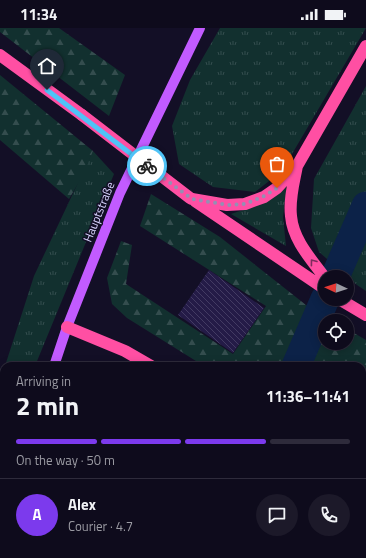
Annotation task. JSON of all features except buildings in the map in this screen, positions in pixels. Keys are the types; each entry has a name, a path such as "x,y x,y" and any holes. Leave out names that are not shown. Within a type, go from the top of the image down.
{"highway":[{"path":"191,198 228,205 245,204 264,196 277,188 297,166 366,46"},
{"path":"0,55 191,198 318,285"},
{"path":"297,166 291,199 291,216 296,238 319,270"},
{"path":"351,306 364,314"},
{"path":"67,327 125,351 144,362"}],"main road":[{"name":"Hauptstraße","path":"55,362 67,327 120,193 200,28"}],"green space":[{"path":"0,28 59,28 125,75 109,116 0,32"},
{"path":"220,28 366,28 282,171 255,192 213,187 179,164 172,126 190,80"},
{"path":"0,75 93,151 83,175 69,199 0,140"},
{"path":"366,86 366,291 354,282 354,270 340,270 319,252 311,228 314,179"},
{"path":"93,151 114,174 37,362 6,362 34,276"},
{"path":"287,184 283,217 286,246 231,214 263,203"},
{"path":"151,194 220,237 306,305 321,314 318,314 318,350 354,350 354,333 366,340 366,362 198,362 127,318 112,304 107,278 121,241 132,245 126,284 233,354 266,306 140,226"}],"waterway":[{"path":"338,270 366,206"},
{"path":"298,362 322,306"}],"way so far":[{"path":"147,166 192,199 228,205 245,204 264,196 277,188"}],"route":[{"path":"47,90 82,115 147,166"}]}
